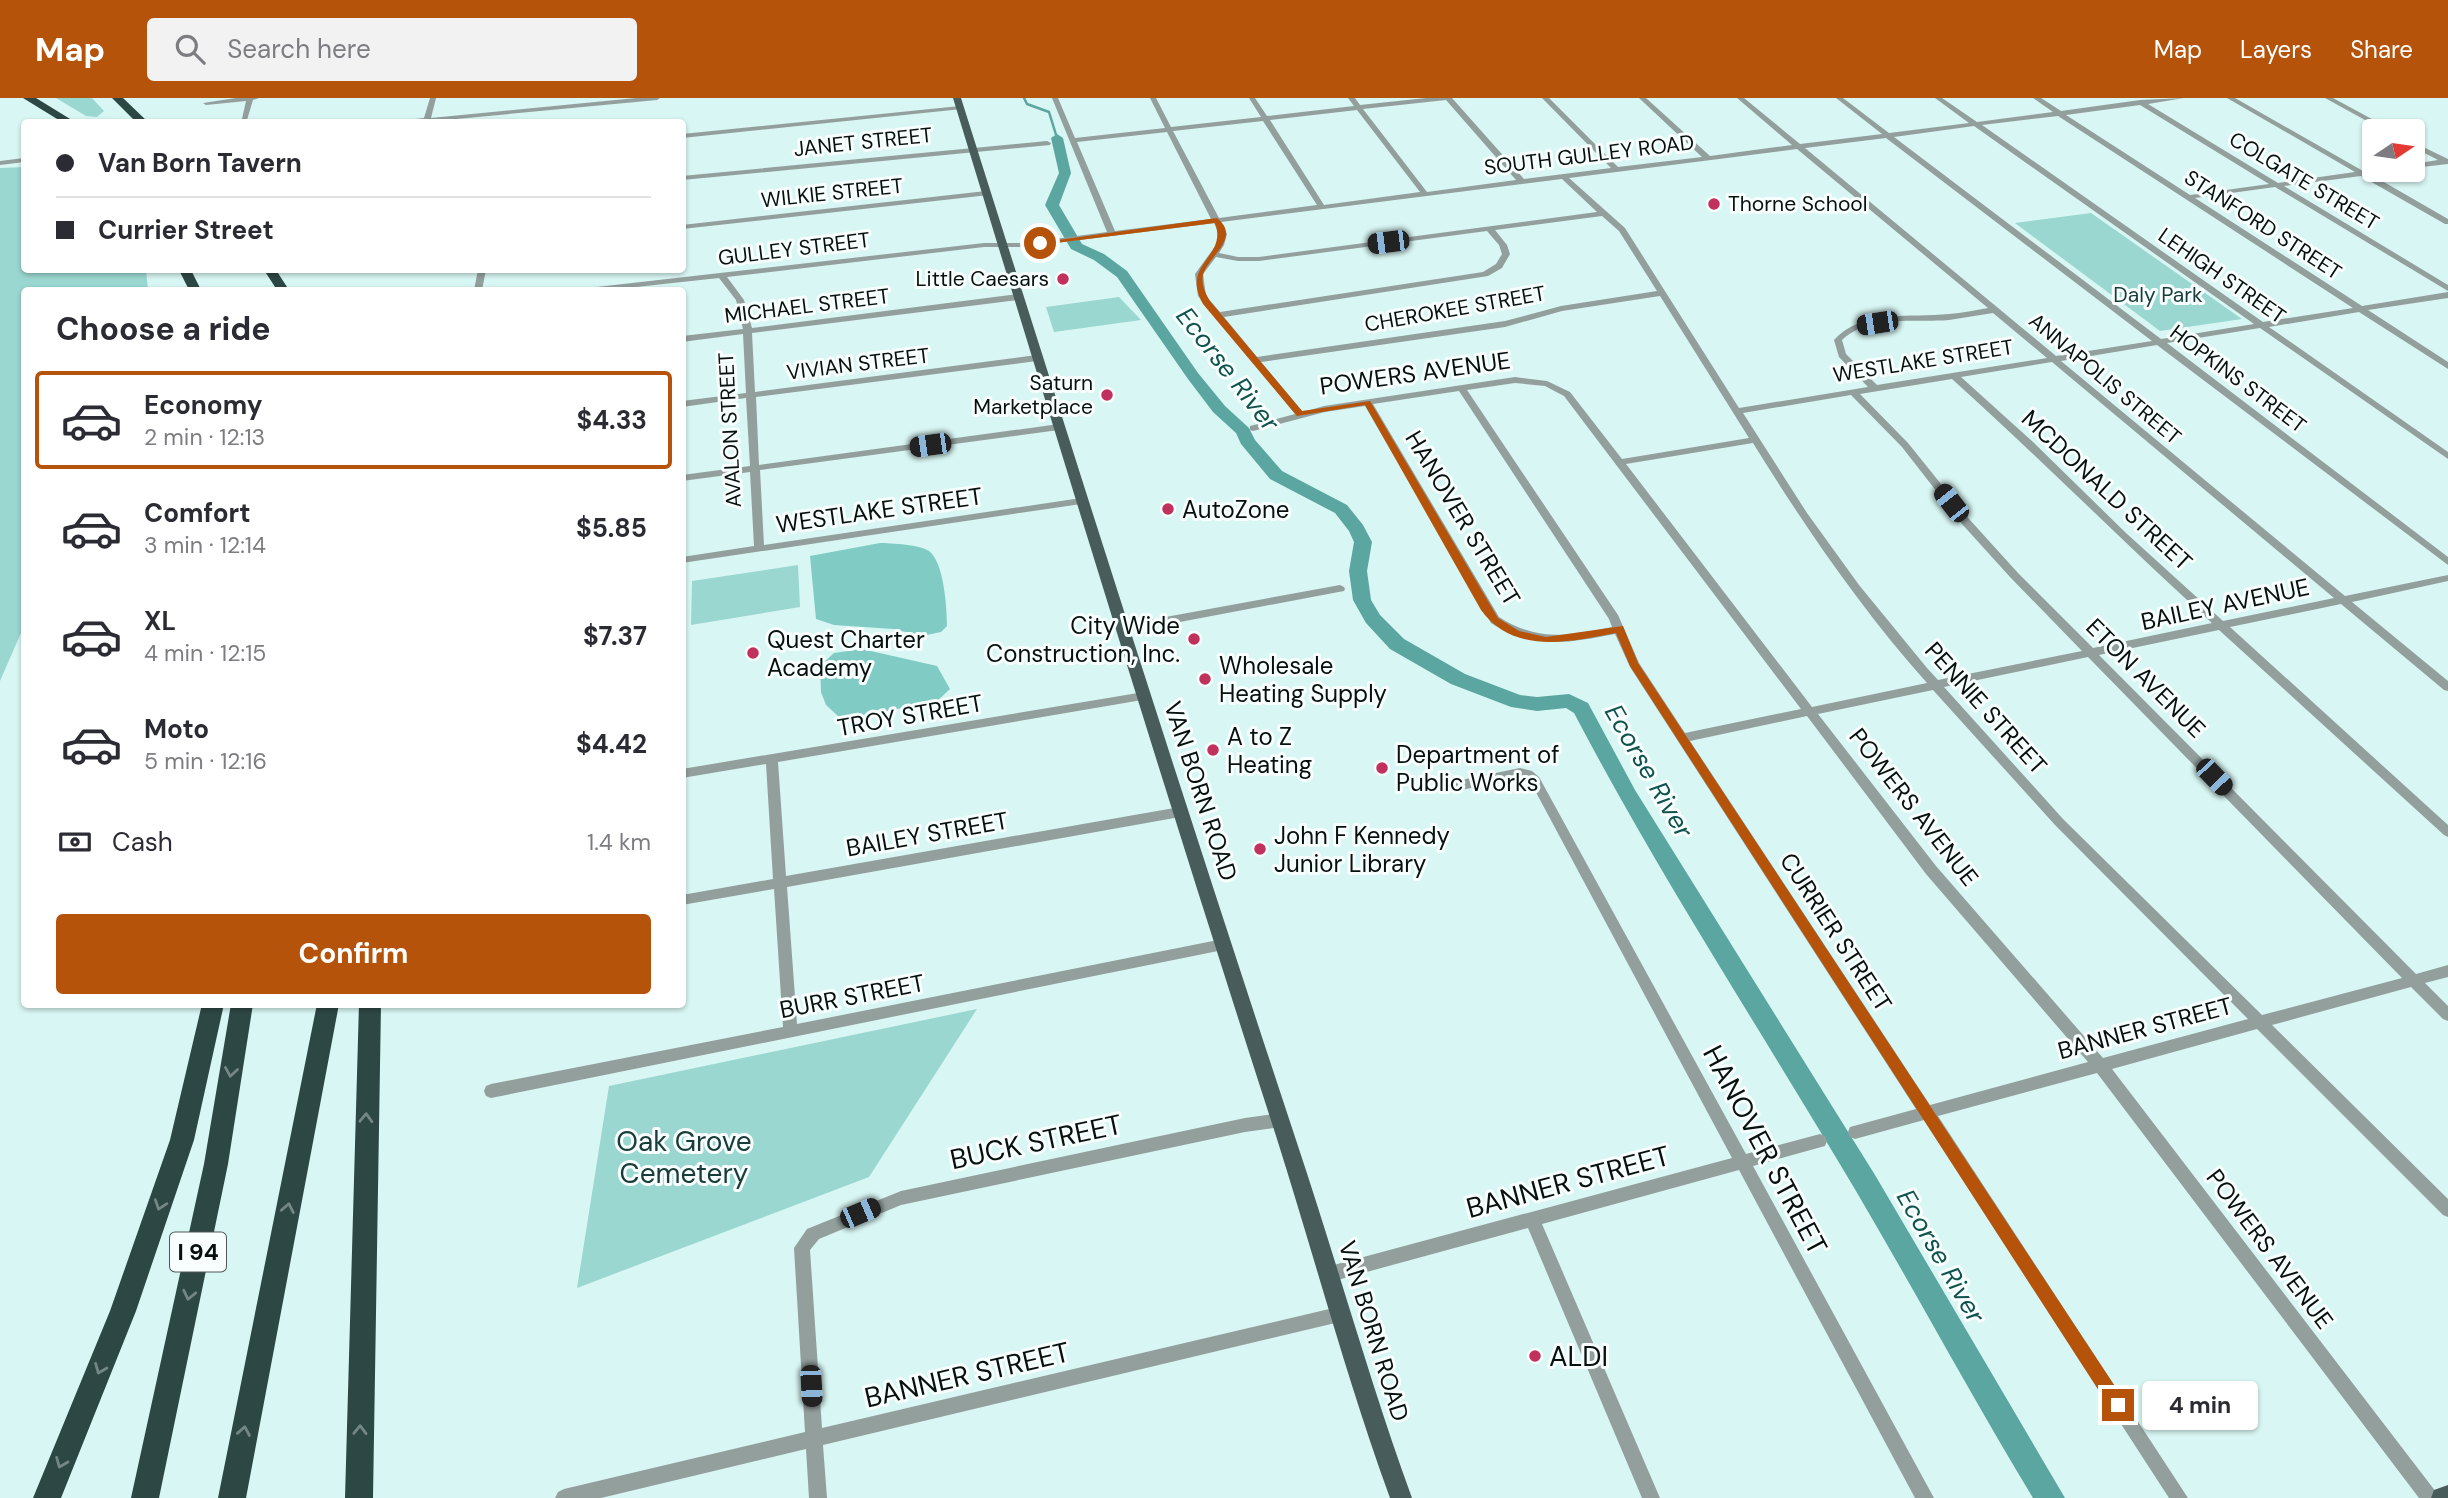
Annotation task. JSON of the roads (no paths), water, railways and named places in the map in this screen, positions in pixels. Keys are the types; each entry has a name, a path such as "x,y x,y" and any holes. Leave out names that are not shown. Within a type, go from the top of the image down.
{"highway":[{"path":"28,98 64,119"},
{"path":"117,98 139,119"},
{"path":"47,1498 123,1311 178,1152 212,1008"},
{"name":"I 94","path":"145,1498 216,1164 241,1008"},
{"path":"232,1498 327,1008"},
{"path":"359,1498 363,1200 370,1008"}],"main road":[{"name":"VAN BORN ROAD","path":"958,103 1081,501 1330,1274 1376,1430 1401,1498"},
{"path":"2442,1498 2448,1496"}],"street":[{"path":"245,119 250,98"},
{"path":"206,103 256,98"},
{"path":"427,119 433,98"},
{"path":"438,119 657,98"},
{"path":"1055,98 1112,234"},
{"path":"1153,98 1217,220 1223,238 1203,267 1199,282 1202,296 1300,414"},
{"path":"1252,98 1322,207"},
{"path":"1351,98 1424,194"},
{"path":"1073,140 1446,98 1521,181"},
{"path":"1545,98 1616,169"},
{"path":"1642,98 1708,158"},
{"name":"ANNAPOLIS STREET","path":"1740,98 2448,687"},
{"name":"HOPKINS STREET","path":"1839,98 2448,562"},
{"name":"LEHIGH STREET","path":"1938,98 2448,456"},
{"name":"STANFORD STREET","path":"2036,98 2448,366"},
{"name":"COLGATE STREET","path":"2133,98 2448,289"},
{"name":"SOUTH GULLEY ROAD","path":"1002,245 1112,234 2181,98"},
{"path":"2230,98 2362,173"},
{"path":"2328,98 2367,119"},
{"path":"686,136 958,103"},
{"path":"510,119 511,112"},
{"name":"JANET STREET","path":"686,178 951,150 974,151 1047,143"},
{"path":"2426,151 2447,162"},
{"path":"0,163 21,160"},
{"path":"2426,164 2447,162"},
{"path":"2189,197 2362,173"},
{"name":"PENNIE STREET","path":"1563,176 1622,230 1803,515 1855,587 1936,685 2059,822 2448,1210"},
{"path":"2378,182 2448,222"},
{"name":"WILKIE STREET","path":"686,227 986,192"},
{"path":"1214,254 1238,259 1259,259 1604,213"},
{"path":"1217,315 1476,277 1499,266 1505,258 1505,250 1490,229"},
{"name":"GULLEY STREET","path":"616,287 984,244 1002,245"},
{"name":"AVALON STREET","path":"721,275 740,300 747,331 759,548"},
{"name":"CHEROKEE STREET","path":"1255,360 1505,324 1561,309 1662,293"},
{"name":"WESTLAKE STREET","path":"1736,411 2448,295"},
{"name":"MICHAEL STREET","path":"686,339 1018,297"},
{"path":"1875,389 1839,352 1838,340 1847,330 1894,320 1948,317 1994,310"},
{"name":"VIVIAN STREET","path":"686,404 1037,358"},
{"name":"MCDONALD STREET","path":"1954,376 2448,832"},
{"name":"POWERS AVENUE","path":"1253,429 1300,414 1522,380 1553,386 1574,401 1931,870 2100,1064 2430,1498"},
{"name":"CURRIER STREET","path":"1461,388 1619,629 1633,664 2179,1498"},
{"name":"ETON AVENUE","path":"1853,392 1905,445 1995,555 2448,1015"},
{"name":"HANOVER STREET","path":"1367,402 1486,610 1495,620 1516,633 1546,640 1565,640 1619,629"},
{"path":"686,477 1059,427"},
{"path":"1620,462 1754,440"},
{"name":"WESTLAKE STREET","path":"686,559 1081,501"},
{"name":"BAILEY AVENUE","path":"1682,738 2448,578"},
{"path":"1122,629 1340,589"},
{"name":"TROY STREET","path":"686,773 1143,696"},
{"path":"772,759 790,1031"},
{"name":"HANOVER STREET","path":"1456,786 1516,774 1528,774 1535,780 1926,1498"},
{"name":"BAILEY STREET","path":"686,899 1180,812"},
{"name":"BURR STREET","path":"491,1091 1223,945"},
{"name":"BANNER STREET","path":"1855,1132 2448,971"},
{"name":"BUCK STREET","path":"814,1439 802,1248 809,1237 901,1198 1245,1125 1281,1120"},
{"name":"BANNER STREET","path":"1330,1274 1820,1142"},
{"path":"1532,1219 1651,1498"},
{"name":"BANNER STREET","path":"564,1498 1342,1314"},
{"path":"814,1439 818,1498"}],"waterway":[{"name":"Ecorse River","path":"1024,98 1027,104 1049,112 1057,138"},
{"name":"Ecorse River","path":"1057,138 1065,173 1052,205 1076,246 1099,257 1122,274 1193,376 1219,409 1243,431 1247,441 1276,475 1341,509 1357,529 1363,542 1358,571 1362,600 1373,619 1397,644 1458,679 1518,702 1537,704 1569,701 1581,708 1628,796 1866,1184 1966,1360 2050,1498"}],"place":[{"name":"Thorne School","path":"1714,204"},
{"name":"Little Caesars","path":"1063,279"},
{"name":"Saturn Marketplace","path":"1107,395"},
{"name":"AutoZone","path":"1168,509"},
{"name":"City Wide Construction, Inc.","path":"1194,639"},
{"name":"Quest Charter Academy","path":"753,653"},
{"name":"Wholesale Heating Supply","path":"1205,679"},
{"name":"A to Z Heating","path":"1213,750"},
{"name":"Department of Public Works","path":"1382,768"},
{"name":"John F Kennedy Junior Library","path":"1260,849"},
{"name":"ALDI","path":"1535,1356"}],"park label":[{"name":"Daly Park","path":"2158,295"},
{"name":"Oak Grove Cemetery","path":"684,1157"}]}
